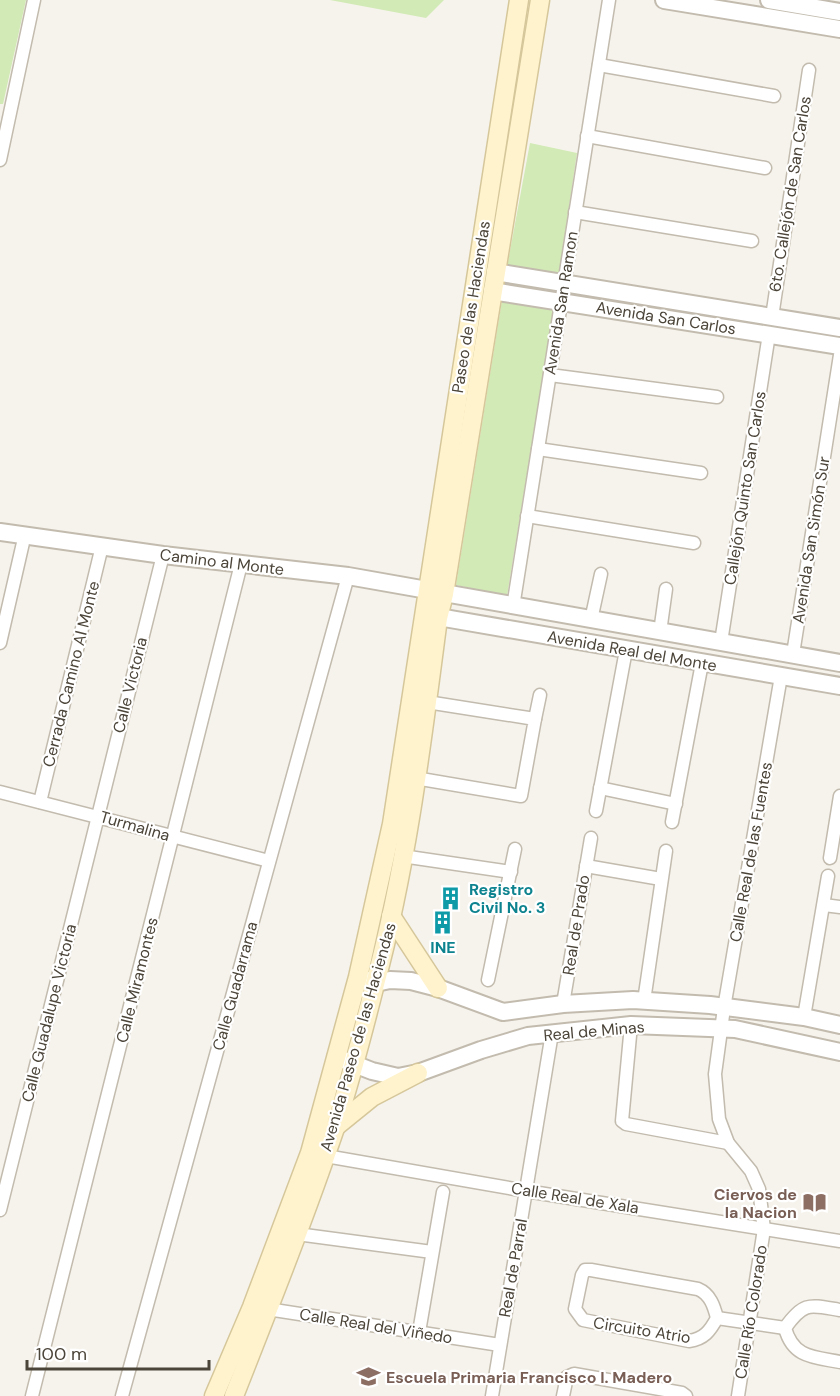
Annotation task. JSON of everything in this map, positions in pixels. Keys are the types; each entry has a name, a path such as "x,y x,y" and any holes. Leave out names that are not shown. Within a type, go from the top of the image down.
{"main road":[{"name":"Paseo de las Haciendas","path":"435,592 519,0"},
{"name":"Paseo de las Haciendas","path":"435,592 492,291 540,0"},
{"name":"Avenida Paseo de las Haciendas","path":"214,1396 297,1234 317,1154 336,1056 358,977 392,824 435,592"},
{"name":"Avenida Paseo de las Haciendas","path":"234,1396 260,1308 317,1154 335,1127 376,983 402,856 427,702 431,616"},
{"path":"391,916 438,988"},
{"path":"335,1127 372,1097 418,1073"}],"street":[{"path":"0,160 34,0"},
{"name":"Avenida San Ramon","path":"513,607 609,0"},
{"path":"664,0 840,28"},
{"path":"769,0 840,12"},
{"path":"599,64 774,96"},
{"name":"6to. Callejón de San Carlos","path":"770,326 809,70"},
{"path":"587,136 765,168"},
{"path":"575,212 752,241"},
{"name":"Avenida San Carlos","path":"495,272 564,282 770,326 840,346"},
{"name":"Avenida San Carlos","path":"492,291 770,326 840,328"},
{"name":"Callejón Quinto San Carlos","path":"722,642 770,326"},
{"name":"Avenida San Simón Sur","path":"793,654 840,355"},
{"path":"550,375 717,397"},
{"path":"538,448 701,472"},
{"path":"527,516 694,543"},
{"name":"Camino al Monte","path":"0,532 163,555 348,576 435,592"},
{"path":"0,643 25,534"},
{"name":"Cerrada Camino Al Monte","path":"40,802 102,546"},
{"name":"Calle Victoria","path":"98,816 163,555"},
{"name":"Calle Miramontes","path":"32,1396 242,564"},
{"path":"591,620 601,574"},
{"name":"Calle Guadarrama","path":"122,1396 348,576"},
{"path":"660,632 666,590"},
{"name":"Avenida Real del Monte","path":"435,592 840,663"},
{"name":"Avenida Real del Monte","path":"431,616 840,686"},
{"path":"596,811 626,650"},
{"path":"672,822 702,663"},
{"name":"Calle Real de las Fuentes","path":"728,1143 719,1119 715,1074 724,1008 781,676"},
{"path":"415,778 520,801 540,695"},
{"path":"427,702 535,719"},
{"path":"600,788 675,804"},
{"name":"Turmalina","path":"0,792 269,861"},
{"path":"830,858 838,826 840,796"},
{"name":"Calle Guadalupe Victoria","path":"0,1210 98,816"},
{"path":"586,866 591,838"},
{"path":"488,980 515,849"},
{"path":"644,1001 666,851"},
{"path":"402,856 511,872"},
{"name":"Real de Prado","path":"563,1004 586,866 661,879"},
{"path":"804,1017 828,876"},
{"path":"824,905 840,907"},
{"path":"358,977 376,983"},
{"name":"Real de Minas","path":"376,983 390,980 411,981 438,988 503,1012 563,1004 633,1000 804,1017 840,1025"},
{"path":"631,1025 622,1121 626,1124 728,1143"},
{"name":"Real de Minas","path":"336,1056 372,1071 398,1077 418,1073 528,1036 631,1025 722,1029 773,1036 840,1052"},
{"name":"Real de Parral","path":"492,1396 552,1033"},
{"name":"Calle Río Colorado","path":"728,1143 751,1171 759,1189 764,1229 738,1396"},
{"name":"Calle Real de Xala","path":"317,1154 526,1191 840,1241"},
{"path":"418,1332 443,1192"},
{"path":"297,1234 432,1252"},
{"name":"Circuito Atrio","path":"585,1270 591,1270 698,1289 705,1292 711,1300 717,1318 706,1335 698,1340 689,1341 583,1320 575,1309 582,1275 585,1270"},
{"path":"840,1310 813,1306 798,1310 785,1328 788,1340 803,1354 840,1362"},
{"name":"Calle Real del Viñedo","path":"260,1308 500,1345"},
{"path":"717,1318 785,1328"},
{"path":"563,1396 567,1377 574,1374 682,1393 686,1396"}],"green space":[{"path":"0,0 26,0 3,104 0,104"},
{"path":"330,0 444,0 426,18"},
{"path":"530,143 577,153 559,274 507,267"},
{"path":"502,300 554,308 507,596 456,585"}],"place":[{"name":"Registro Civil No. 3","path":"451,898"},
{"name":"INE","path":"443,922"},
{"name":"Ciervos de la Nacion","path":"815,1203"},
{"name":"Escuela Primaria Francisco I. Madero","path":"368,1377"}]}
